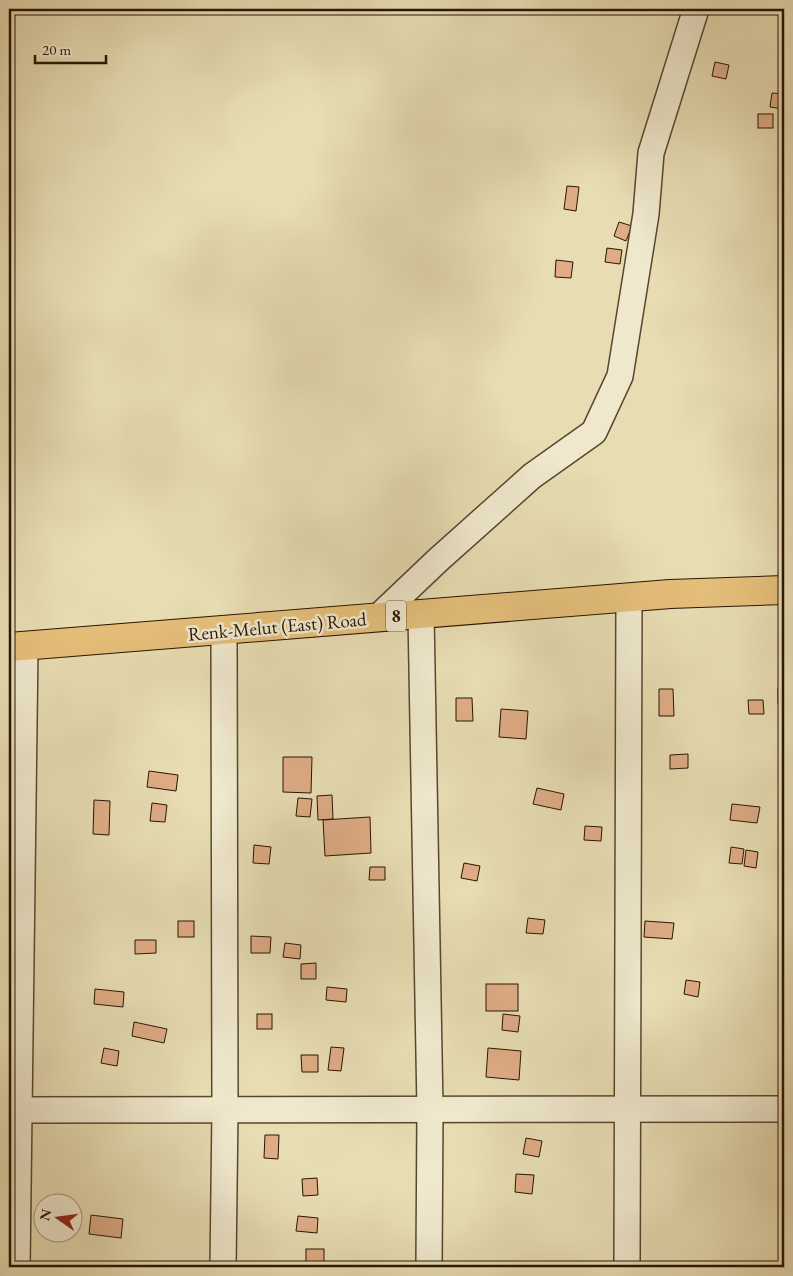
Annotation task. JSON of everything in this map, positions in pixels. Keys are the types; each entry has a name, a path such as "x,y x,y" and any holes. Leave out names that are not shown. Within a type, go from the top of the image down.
{"main road":[{"name":"Renk-Melut (East) Road","path":"17,646 670,594 784,590"}],"street":[{"path":"377,618 438,560 532,476 594,432 620,376 646,214 651,153 696,9"},
{"path":"627,1267 629,598"},
{"path":"421,614 430,1109 429,1267"},
{"path":"224,630 224,1267"},
{"path":"17,646 14,1110 17,1267"},
{"path":"14,1110 784,1109"}],"building":[{"path":"715,62 729,65 726,79 712,76"},
{"path":"772,93 784,94 784,109 770,107"},
{"path":"758,114 773,114 773,128 758,128"},
{"path":"567,186 579,187 576,211 564,209"},
{"path":"619,222 632,226 626,241 614,236"},
{"path":"607,248 622,250 620,264 605,262"},
{"path":"556,260 573,262 571,278 555,277"},
{"path":"778,688 784,688 784,703 778,703"},
{"path":"659,689 673,689 674,716 659,716"},
{"path":"456,698 472,698 473,721 456,721"},
{"path":"748,700 763,700 764,714 749,714"},
{"path":"501,709 528,711 526,739 499,737"},
{"path":"688,754 688,768 670,769 670,755"},
{"path":"283,757 312,757 311,793 283,792"},
{"path":"149,771 178,775 176,791 147,787"},
{"path":"537,788 564,794 561,810 533,804"},
{"path":"332,795 333,819 318,820 317,796"},
{"path":"298,798 312,799 310,817 296,816"},
{"path":"94,800 110,801 109,835 93,834"},
{"path":"152,803 167,805 165,822 150,821"},
{"path":"732,804 760,807 757,823 730,820"},
{"path":"370,817 371,853 325,856 323,820"},
{"path":"585,826 602,827 601,841 584,840"},
{"path":"254,845 271,847 269,864 253,863"},
{"path":"731,847 744,849 742,864 729,863"},
{"path":"746,850 758,852 756,868 744,866"},
{"path":"464,863 480,866 477,881 461,878"},
{"path":"370,867 385,867 385,880 369,880"},
{"path":"528,918 545,920 543,934 526,933"},
{"path":"178,921 194,921 194,937 178,937"},
{"path":"645,921 674,923 672,939 644,937"},
{"path":"251,936 271,937 270,953 251,953"},
{"path":"135,940 156,940 156,953 135,954"},
{"path":"285,943 301,945 300,959 283,957"},
{"path":"316,963 316,979 301,979 301,964"},
{"path":"686,980 700,982 698,997 684,994"},
{"path":"486,984 518,984 518,1011 486,1011"},
{"path":"327,987 347,989 346,1002 326,1000"},
{"path":"95,989 124,992 123,1007 94,1004"},
{"path":"257,1014 272,1014 272,1029 257,1029"},
{"path":"503,1014 520,1016 518,1032 502,1030"},
{"path":"134,1022 167,1029 164,1043 132,1036"},
{"path":"331,1047 344,1048 341,1071 328,1070"},
{"path":"104,1048 119,1051 117,1066 101,1063"},
{"path":"488,1048 521,1051 519,1080 486,1077"},
{"path":"301,1055 318,1055 318,1072 302,1072"},
{"path":"265,1135 279,1135 278,1159 264,1158"},
{"path":"526,1138 542,1141 539,1157 523,1154"},
{"path":"516,1174 534,1175 532,1194 515,1192"},
{"path":"317,1178 318,1195 303,1196 302,1179"},
{"path":"91,1215 123,1219 121,1238 89,1234"},
{"path":"298,1216 318,1218 317,1233 296,1231"},
{"path":"306,1249 324,1249 324,1264 306,1264"}]}
